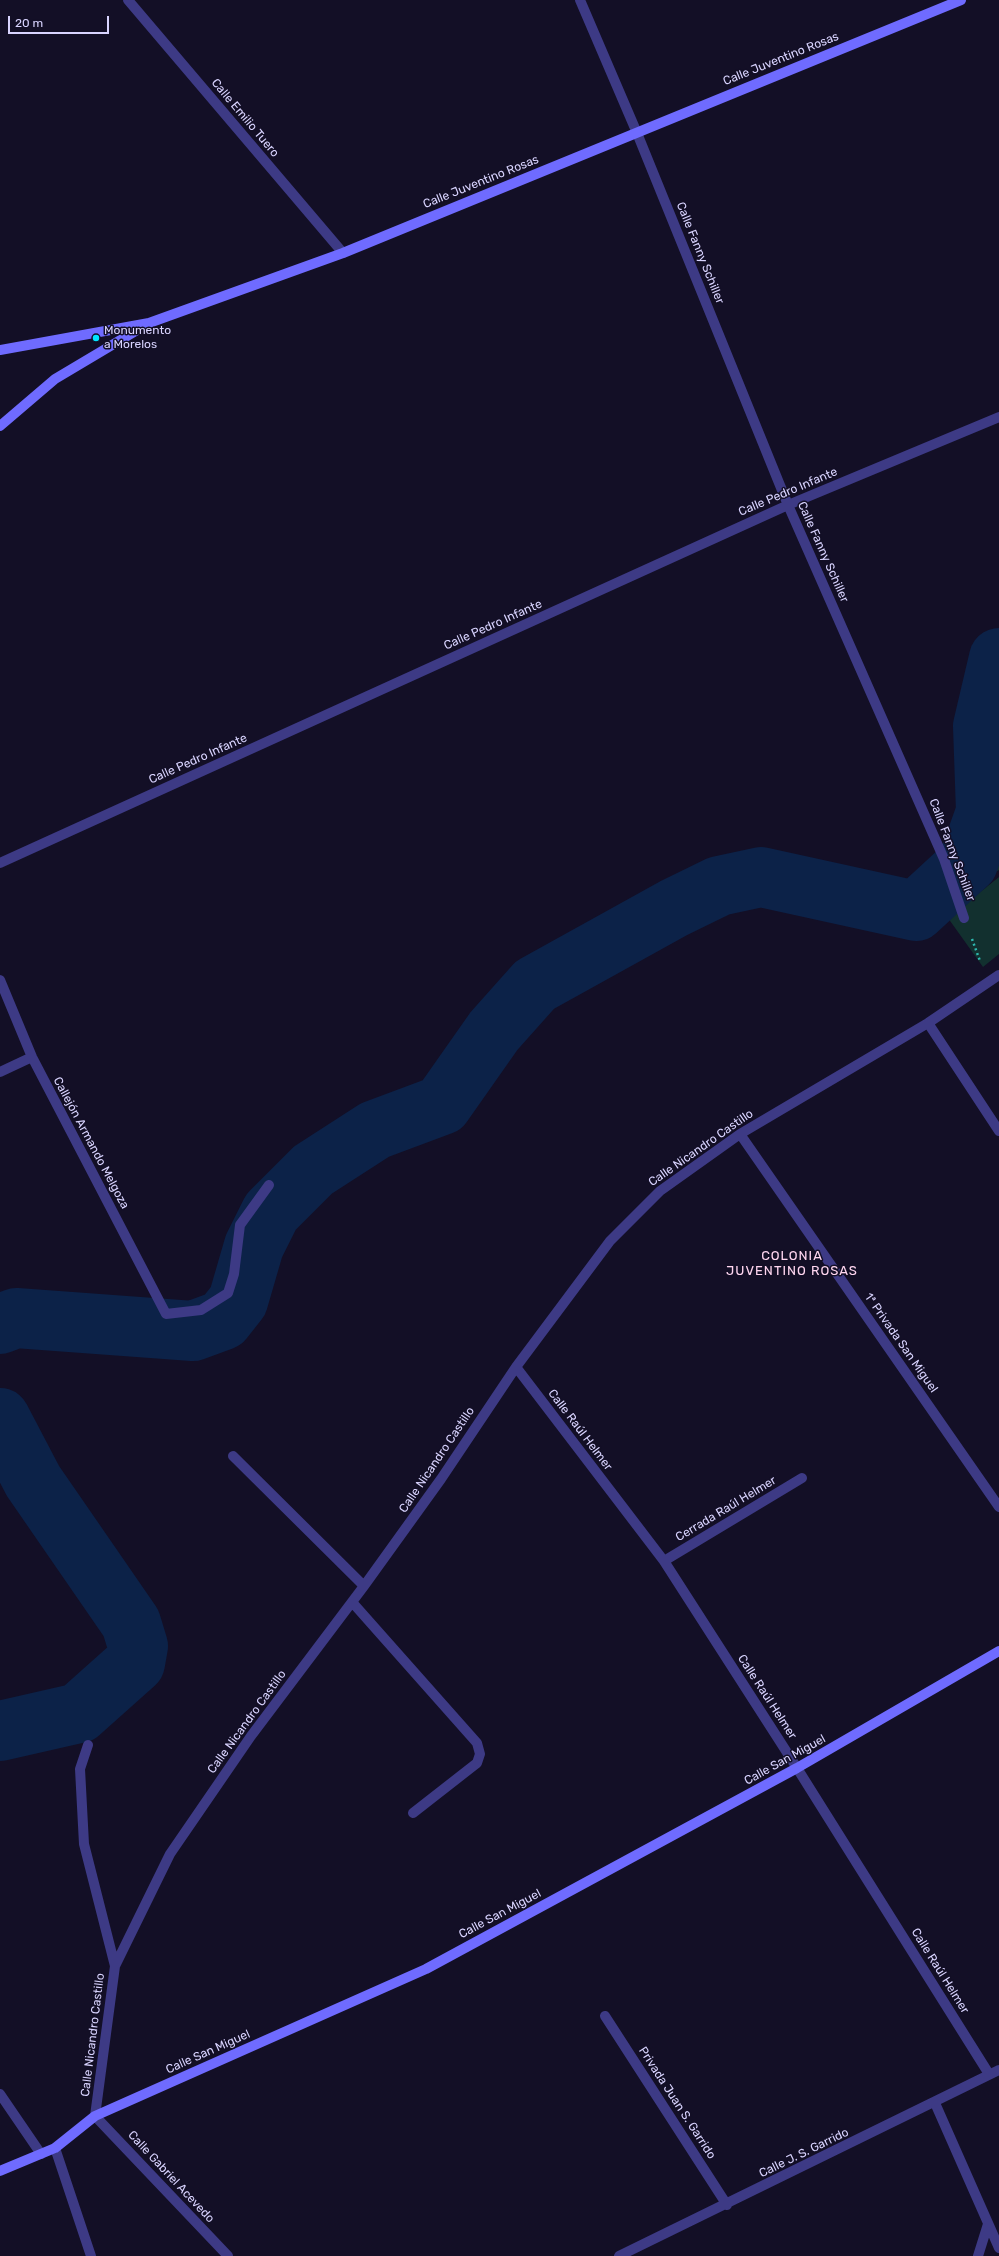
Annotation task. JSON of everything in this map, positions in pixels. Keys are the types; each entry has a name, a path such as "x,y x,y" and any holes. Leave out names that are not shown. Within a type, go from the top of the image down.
{"street":[{"name":"Calle Emilio Tuero","path":"128,0 343,253"},
{"name":"Calle Fanny Schiller","path":"580,0 637,133 788,505 944,859 964,918"},
{"name":"Calle Juventino Rosas","path":"0,350 149,323 343,253 961,0"},
{"path":"0,426 55,379 149,323"},
{"name":"Calle Pedro Infante","path":"0,863 788,505 999,417"},
{"name":"Calle Nicandro Castillo","path":"95,2116 115,1966 170,1854 251,1736 364,1586 441,1479 516,1367 610,1241 660,1191 740,1134 928,1023 996,977"},
{"name":"Callejón Armando Melgoza","path":"0,980 32,1057 166,1314 202,1310 228,1293 234,1274 240,1225 269,1185"},
{"path":"928,1023 999,1131"},
{"path":"0,1072 32,1057"},
{"name":"1ª Privada San Miguel","path":"740,1134 999,1507"},
{"name":"Calle Raúl Helmer","path":"516,1367 664,1561 994,2072"},
{"path":"233,1456 364,1586"},
{"name":"Cerrada Raúl Helmer","path":"664,1561 802,1478"},
{"path":"352,1602 476,1743 480,1754 477,1763 413,1813"},
{"name":"Calle San Miguel","path":"0,2171 55,2148 95,2116 426,1969 797,1768 999,1651"},
{"path":"88,1745 80,1769 84,1844 115,1966"},
{"name":"Privada Juan S. Garrido","path":"605,2016 728,2205"},
{"name":"Calle J. S. Garrido","path":"619,2256 728,2205 935,2103 994,2072"},
{"path":"0,2094 41,2154"},
{"path":"935,2103 999,2248"},
{"name":"Calle Gabriel Acevedo","path":"95,2116 228,2256"},
{"path":"55,2148 91,2256"},
{"path":"978,2256 988,2224"}],"path":[{"name":"Calle Fanny Schiller","path":"964,918 983,967 996,977"}],"green space":[{"path":"999,658 999,870 979,882 968,863 986,812 983,726"},
{"path":"999,877 999,954 983,967 948,918"}],"waterway":[{"path":"0,1324 16,1318 193,1331 223,1320 238,1301 254,1246 271,1212 313,1170 375,1130 442,1105 494,1031 535,985 674,908 719,886 761,877 916,911 968,863 986,812 983,726 999,658"},
{"path":"0,1418 33,1481 131,1623 138,1646 135,1663 79,1713 0,1731"}],"place":[{"name":"Monumento a Morelos","path":"96,338"}],"district":[{"name":"COLONIA JUVENTINO ROSAS","path":"792,1264"}]}
